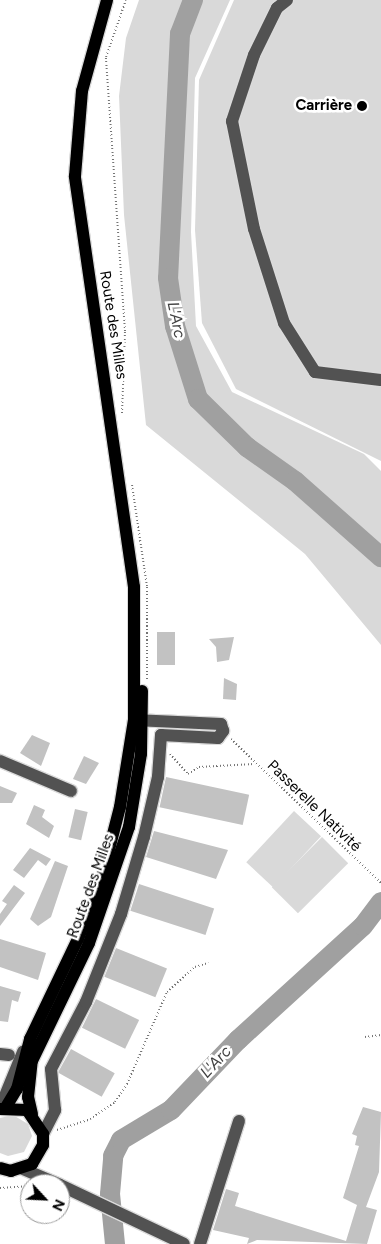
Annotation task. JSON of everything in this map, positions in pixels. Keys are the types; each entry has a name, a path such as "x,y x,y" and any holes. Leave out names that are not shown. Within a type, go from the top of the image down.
{"main road":[{"name":"Route des Milles","path":"32,1114 28,1097 32,1061 112,884 129,827 138,721 134,587 75,176 82,91 107,0"},
{"name":"Route des Milles","path":"2,1108 17,1089 30,1039 78,940 102,878 137,734"},
{"path":"0,1168 23,1169 39,1156 48,1133 32,1114 2,1108"}],"street":[{"path":"286,0 278,8 254,55 232,121 254,228 284,323 315,372 381,380"},
{"path":"137,734 218,738 223,730 221,724 138,721"},
{"path":"48,1133 55,1110 51,1069 86,1002 122,914 158,777 161,736"},
{"path":"0,762 71,791"},
{"path":"200,1244 239,1121"},
{"path":"39,1156 50,1174"},
{"path":"23,1169 36,1174"},
{"path":"70,1189 180,1242"}],"path":[{"path":"122,416 125,331 106,57 126,0"},
{"path":"131,476 147,588 147,683"},
{"name":"Passerelle Nativité","path":"223,730 254,764 381,883"},
{"path":"159,751 164,748 188,774 199,767 254,764"},
{"path":"48,1133 90,1119 115,1102 127,1084 167,992 195,967 208,963"},
{"path":"365,1037 381,1035"},
{"path":"0,1188 20,1187"}],"shaded area":[{"path":"139,0 230,0 195,78 191,232 196,326 232,392 364,454 381,471 381,645 305,554 146,425 124,215 119,96 126,38"},
{"path":"234,0 381,0 381,461 236,389 202,323 195,230 199,80"},
{"path":"294,811 321,836 273,887 246,862"},
{"path":"322,837 348,863 298,913 272,887"},
{"path":"13,1115 28,1124 32,1136 24,1152 8,1156 0,1153 0,1118"}],"building":[{"path":"157,632 175,632 175,665 157,665"},
{"path":"234,637 229,660 217,662 216,647 209,639"},
{"path":"224,678 237,684 236,700 223,699"},
{"path":"32,735 50,743 41,766 20,753"},
{"path":"84,756 99,763 86,784 73,779"},
{"path":"166,777 249,795 243,825 160,807"},
{"path":"0,786 17,793 12,803 0,803"},
{"path":"34,805 45,810 42,817 54,826 49,838 26,824"},
{"path":"75,809 88,812 81,840 68,837"},
{"path":"154,831 228,850 216,879 146,857"},
{"path":"30,848 51,859 46,866 38,860 24,878 13,870"},
{"path":"55,861 68,866 51,917 38,926 30,919"},
{"path":"139,884 214,908 205,935 130,911"},
{"path":"14,885 25,893 0,926 0,914 7,904 2,901"},
{"path":"0,939 46,953 38,980 0,967"},
{"path":"116,948 167,969 155,997 104,977"},
{"path":"0,986 21,992 18,1002 12,1000 8,1022 0,1021"},
{"path":"96,999 139,1020 125,1049 82,1028"},
{"path":"71,1049 115,1073 102,1097 58,1073"},
{"path":"363,1107 381,1112 379,1172 366,1207 377,1210 367,1244 257,1240 247,1244 249,1238 213,1230 226,1189 239,1193 235,1206 346,1241 357,1205 343,1198 359,1146 355,1145 357,1136 352,1134"}],"waterway":[{"name":"L'Arc","path":"193,0 180,34 168,278 175,326 198,399 247,447 295,481 381,557"},
{"name":"L'Arc","path":"115,1244 110,1194 113,1156 121,1140 171,1110 238,1040 363,926 381,902"}],"place":[{"name":"Carrière","path":"362,106"}]}
